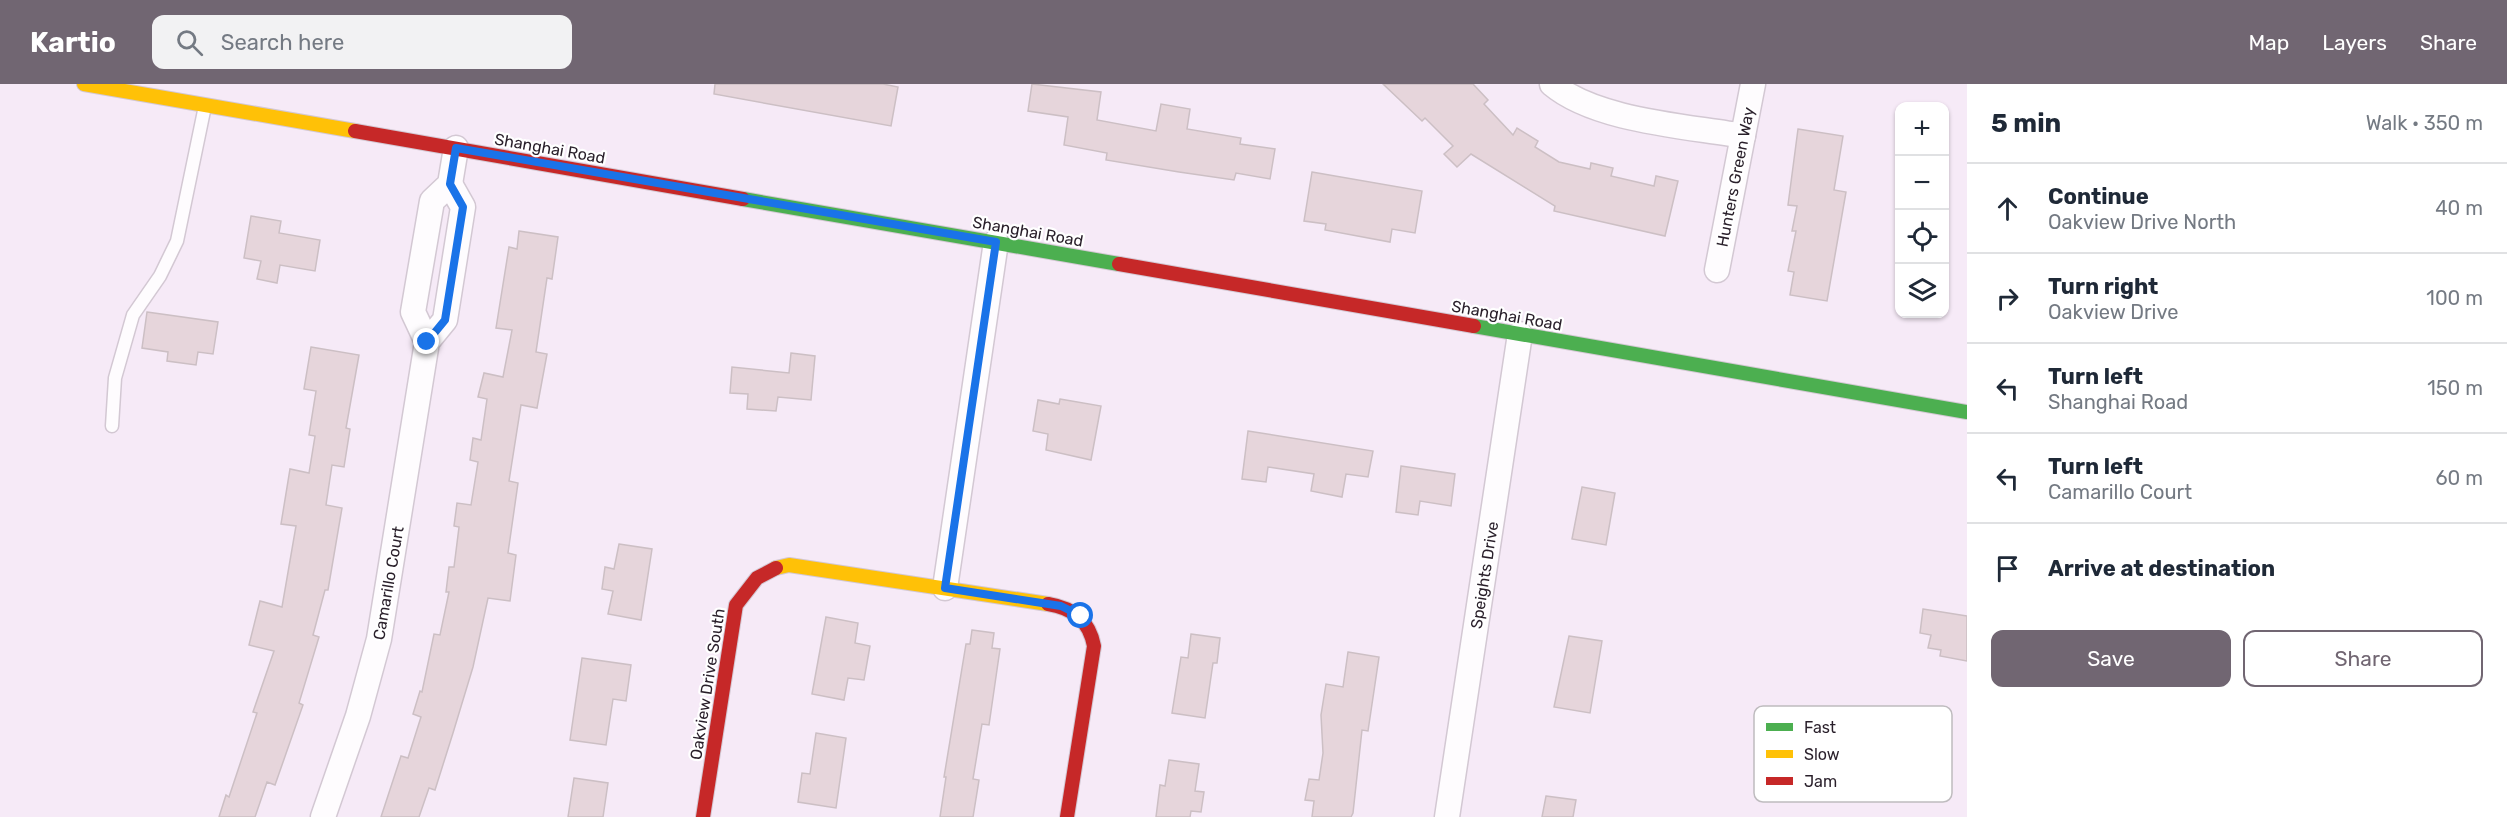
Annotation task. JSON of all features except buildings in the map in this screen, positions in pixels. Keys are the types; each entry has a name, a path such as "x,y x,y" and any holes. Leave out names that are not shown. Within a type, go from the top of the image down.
{"street":[{"name":"Shanghai Road","path":"84,84 1967,412"},
{"path":"1552,84 1582,103 1608,112 1743,136"},
{"name":"Hunters Green Way","path":"1717,270 1753,84"},
{"path":"427,342 412,312 432,201 450,184 456,148"},
{"name":"Camarillo Court","path":"323,817 358,716 380,639 427,342 445,320 463,207 450,184"},
{"path":"945,588 996,242"},
{"name":"Speights Drive","path":"1447,817 1520,334"},
{"name":"Oakview Drive South","path":"703,817 736,605 740,595 754,578 768,570 795,565 1061,606 1081,616 1090,630 1094,646 1067,817"}],"lane":[{"path":"112,426 115,378 133,315 160,276 177,241 205,105"}],"traffic: fast":[{"path":"743,199 1119,264"},
{"path":"1474,326 1967,412"}],"traffic: slow":[{"path":"84,84 355,131"},
{"path":"776,568 789,565 1048,604"}],"traffic: jam":[{"path":"355,131 743,199"},
{"path":"1119,264 1474,326"},
{"path":"703,817 736,605 757,578 776,568"},
{"path":"1048,604 1072,612 1084,622 1094,646 1067,817"}],"route":[{"path":"427,342 445,320 463,207 450,184 456,148 996,242 945,588 1061,606 1081,616"}]}
